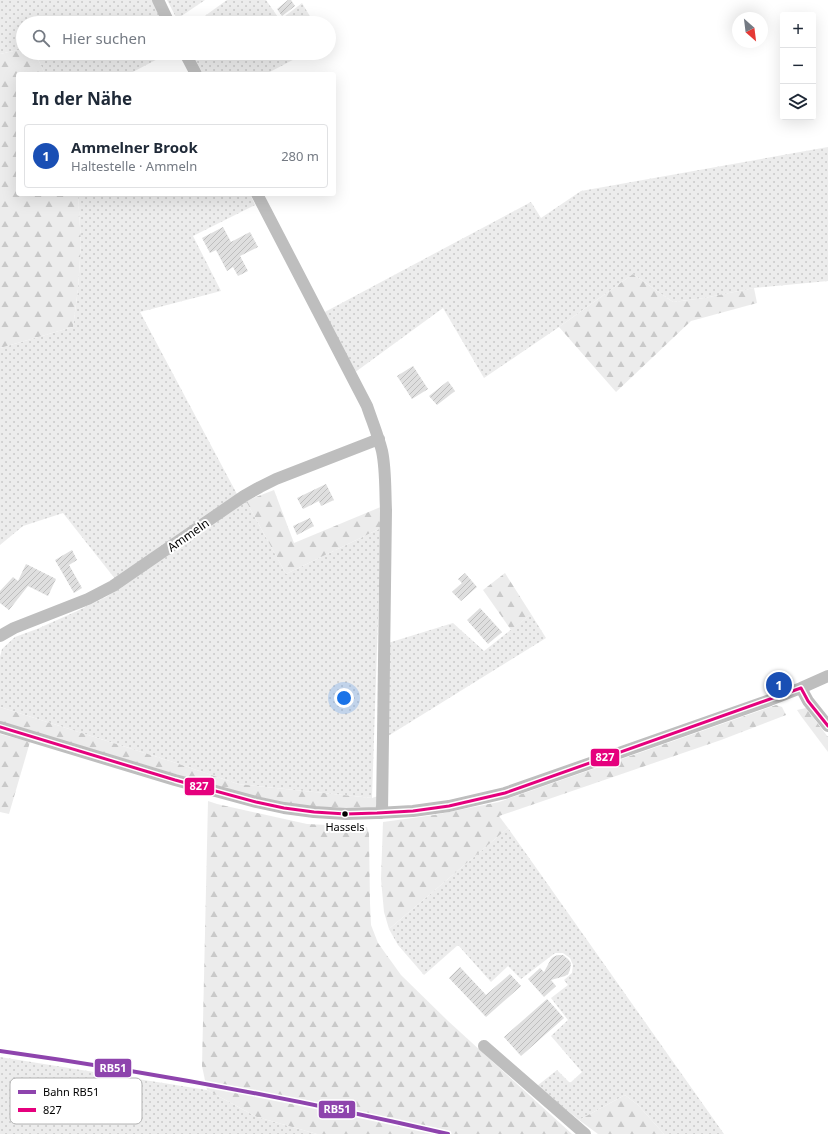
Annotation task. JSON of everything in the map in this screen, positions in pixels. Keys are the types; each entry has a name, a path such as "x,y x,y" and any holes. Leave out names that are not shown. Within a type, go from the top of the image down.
{"street":[{"path":"158,0 166,16"},
{"path":"189,60 195,72"},
{"path":"258,196 367,406 379,439 382,453 385,473 386,510 382,813"},
{"name":"Ammeln","path":"0,636 14,628 88,599 113,586 244,496 260,487 276,479 379,439"},
{"path":"0,727 175,780 256,802 314,812 346,814 382,813 413,811 449,806 505,793 801,688 828,676"},
{"path":"801,688 808,701 828,726"},
{"path":"484,1046 585,1134"}],"green space":[{"path":"0,0 152,0 160,16 16,16 16,51 0,54"},
{"path":"167,0 205,0 181,16 175,16"},
{"path":"227,0 266,0 277,16 205,16"},
{"path":"302,3 310,16 285,16"},
{"path":"16,51 16,60 38,60 44,72 16,72 16,196 78,196 81,244 78,289 73,327 0,348 0,54"},
{"path":"38,60 156,60 133,72 44,72"},
{"path":"196,60 293,60 270,72 202,72"},
{"path":"828,147 828,281 754,288 704,298 673,302 633,274 484,378 443,308 354,373 323,313 531,202 541,218 581,191"},
{"path":"78,196 251,196 255,205 193,236 221,291 140,312 238,496 116,580 63,513 23,526 0,545 0,348 73,327 78,289 81,244"},
{"path":"633,274 673,302 704,298 754,288 757,303 691,321 616,392 559,327"},
{"path":"274,490 294,543 383,506 381,528 286,574 246,501"},
{"path":"246,501 286,574 381,528 372,798 238,784 0,707 0,657 2,649 15,637 37,629 106,597"},
{"path":"505,573 531,614 511,630 483,590"},
{"path":"531,614 546,638 388,736 388,643 453,623 484,651"},
{"path":"776,705 782,707 786,715 721,740 499,816 508,828 389,929 384,912 381,879 383,822 434,815 499,802"},
{"path":"0,707 238,784 372,798 378,796 377,808 338,810 290,804 236,792 0,722"},
{"path":"806,708 828,737 828,752 797,710"},
{"path":"0,734 30,742 9,814 0,812"},
{"path":"208,801 307,824 367,827 369,834 371,925 378,943 401,975 448,1021 572,1134 317,1134 257,1117 207,1090 202,1066"},
{"path":"508,828 724,1134 664,1134 638,1105 625,1095 579,1120 537,1086 557,1070 570,1083 582,1072 551,1036 568,1020 551,998 568,985 564,980 572,973 573,965 570,958 563,953 555,953 521,979 508,966 491,982 458,945 424,975 398,945 389,929"},
{"path":"0,1057 132,1078 10,1078 10,1124 142,1124 142,1080 207,1090 257,1117 317,1134 0,1134"},
{"path":"625,1095 638,1105 664,1134 598,1134 579,1120"}],"building":[{"path":"288,0 291,0 295,6 282,16 277,9"},
{"path":"223,227 231,242 250,232 258,247 240,256 248,271 238,276 233,267 227,271 216,250 210,253 202,238"},
{"path":"413,366 428,389 412,399 397,376"},
{"path":"448,381 455,391 437,405 429,396"},
{"path":"326,484 334,500 321,506 319,501 303,509 297,498"},
{"path":"310,518 314,526 297,535 293,526"},
{"path":"72,550 77,560 69,565 82,588 74,593 55,560"},
{"path":"26,564 56,579 48,596 28,586 9,610 0,603 0,591 13,577 18,581"},
{"path":"465,573 477,587 461,601 452,592 462,583 458,579"},
{"path":"480,608 502,632 488,644 467,620"},
{"path":"558,955 563,955 568,959 571,963 570,970 565,976 551,980 556,986 544,997 528,979 540,968 544,972 551,959"},
{"path":"460,967 486,995 510,974 521,986 486,1017 449,978"},
{"path":"547,999 564,1018 521,1056 504,1037"}],"rail line":[{"name":"RB51","path":"0,1051 113,1068 281,1098 448,1134"}],"transit line":[{"name":"827","path":"801,688 808,701 828,726"},
{"name":"827","path":"0,727 175,780 256,802 314,812 346,814 377,813 413,811 449,806 505,793 801,688"}],"place":[{"name":"Ammelner Brook","path":"779,685"},
{"name":"Hassels","path":"345,814"}]}
